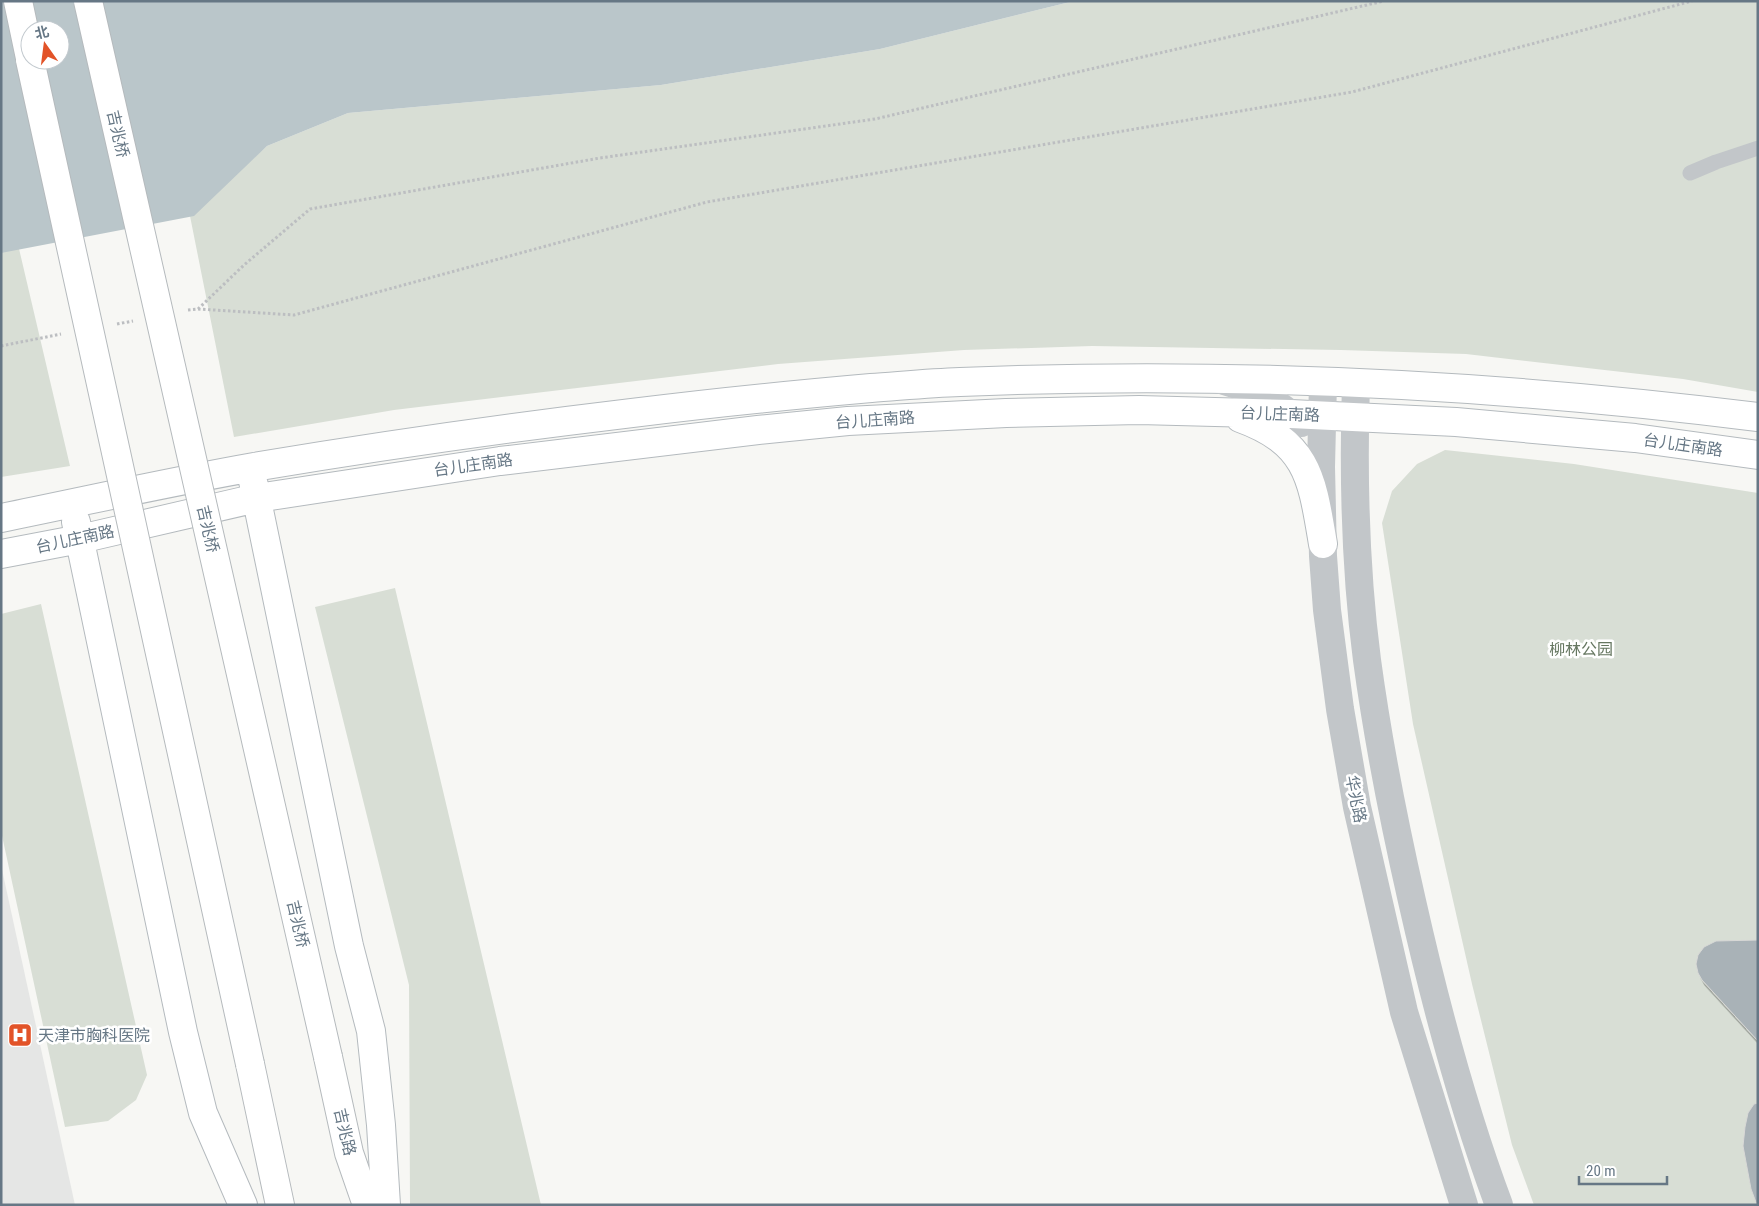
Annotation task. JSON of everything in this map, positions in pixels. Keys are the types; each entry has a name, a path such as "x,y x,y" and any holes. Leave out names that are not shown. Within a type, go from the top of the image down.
{"main road":[{"path":"18,1 22,20"},
{"name":"吉兆桥","path":"88,1 328,1057"},
{"path":"32,70 280,1205"},
{"name":"台儿庄南路","path":"1,518 250,468 435,438 712,403 956,382 1101,378 1356,383 1473,389 1630,402 1758,418"},
{"name":"台儿庄南路","path":"1,554 80,539 257,498 500,461 848,421 1034,412 1139,410 1355,416 1456,422 1635,438 1758,455"},
{"path":"1214,412 1259,424 1282,438 1291,448 1302,462 1310,481 1323,544"},
{"path":"250,468 349,946 371,1031 381,1125 386,1205"},
{"path":"71,504 80,539 183,1032 203,1113 243,1205"},
{"name":"吉兆路","path":"328,1057 349,1153 367,1205"}],"street":[{"path":"1216,379 1254,390 1272,400 1291,414 1322,446 1339,485 1357,553"},
{"name":"华兆路","path":"1324,382 1322,415 1323,544 1327,610 1340,708 1359,816 1404,1012 1464,1205"},
{"path":"1356,383 1354,487 1357,553 1367,660 1380,745 1431,988 1462,1092 1499,1205"}],"lane":[{"path":"1690,173 1758,148"}],"path":[{"path":"198,308 244,265 310,209 600,158 875,119 1384,1"},
{"path":"179,312 198,308 294,315 707,202 1352,92 1692,1"},
{"path":"113,324 141,319"},
{"path":"1,346 65,333"}],"shaded area":[{"path":"1,1 1074,1 880,49 661,85 348,113 267,146 194,216 1,253"},
{"name":"天津市胸科医院","path":"1,865 75,1205 1,1205"}],"green space":[{"path":"1074,1 1758,1 1758,392 1683,379 1466,354 1092,346 964,350 778,364 394,410 234,437 190,216 267,146 348,113 661,85 880,49"},
{"path":"1,172 70,466 1,477"},
{"name":"柳林公园","path":"1445,450 1574,464 1758,493 1758,1205 1534,1205 1512,1145 1472,984 1413,724 1382,523 1392,491 1417,464"},
{"path":"395,588 541,1205 410,1205 409,985 315,607"},
{"path":"41,604 147,1075 136,1100 108,1121 65,1127 1,831 1,614"}],"building":[{"path":"1758,940 1758,1041 1702,980 1696,964 1698,955 1704,947 1716,941"},
{"path":"1758,1103 1757,1205 1751,1189 1743,1146 1748,1113 1754,1104"}],"place":[{"name":"天津市胸科医院","path":"20,1035"}]}
